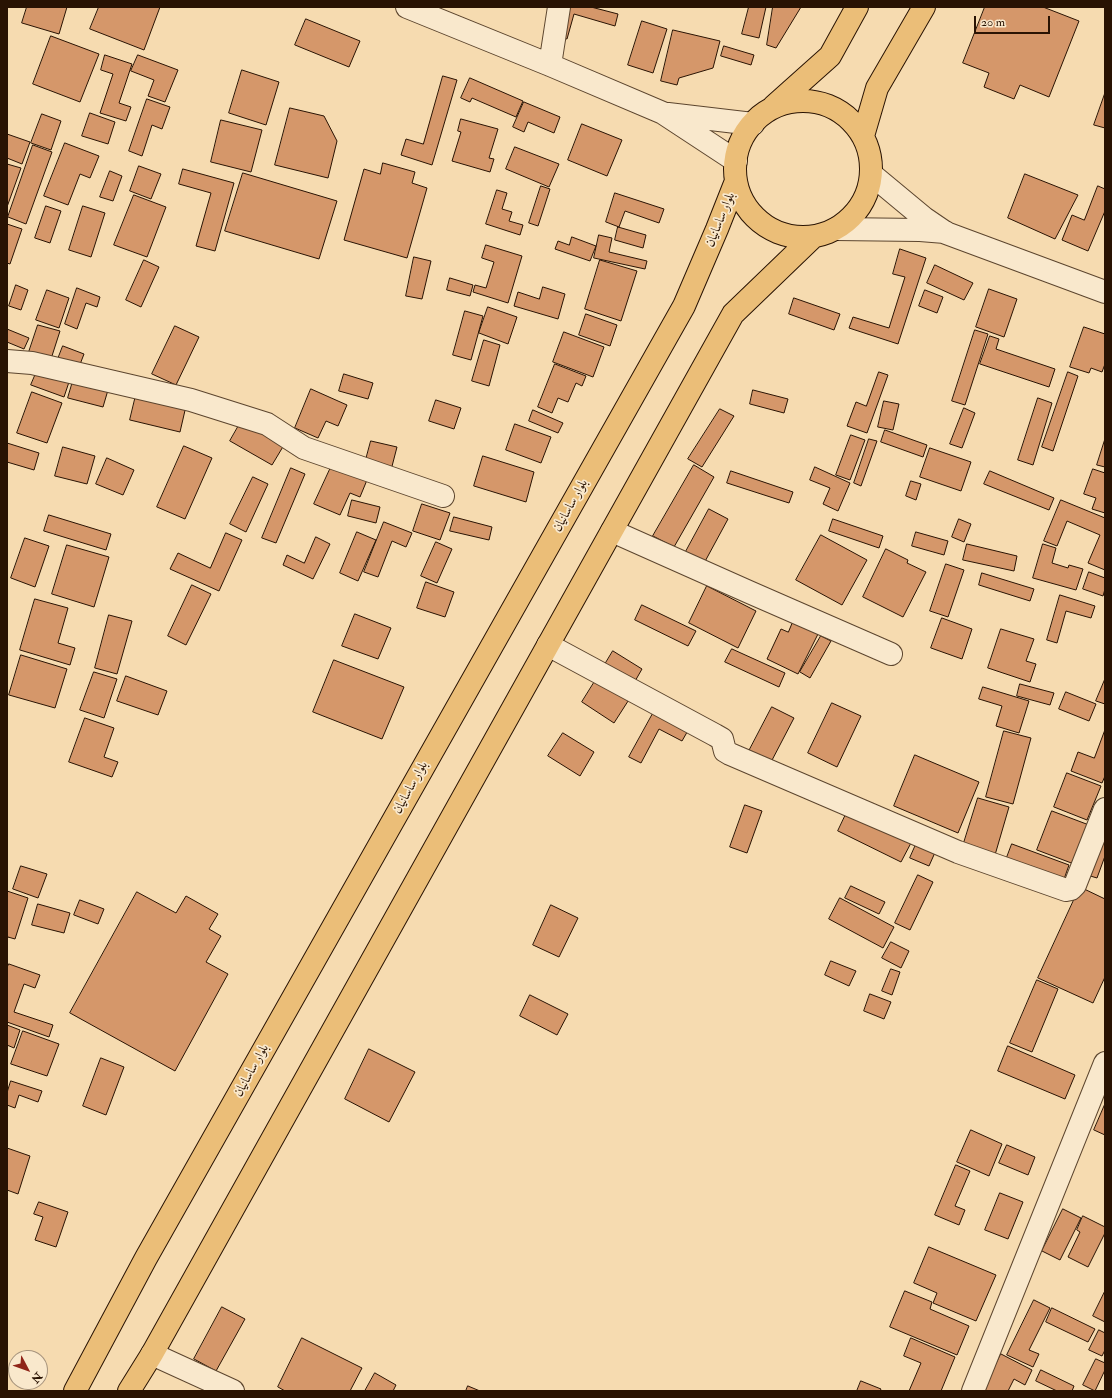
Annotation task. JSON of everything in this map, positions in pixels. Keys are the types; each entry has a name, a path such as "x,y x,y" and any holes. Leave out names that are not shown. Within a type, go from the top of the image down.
{"highway":[{"path":"770,110 791,102 813,102 834,108 851,120 863,136 870,154 871,174 867,194 854,214 836,229 813,237 789,236 767,227 753,215 742,199 736,171 741,142 753,124 830,56 857,7"},
{"path":"863,136 877,88 924,7"},
{"name":"بلوار ساسانیان","path":"75,1391 146,1258 684,306 717,229 736,171"},
{"path":"129,1391 152,1354 733,314 813,237"}],"street":[{"path":"407,7 663,113 736,171"},
{"path":"550,65 559,7"},
{"path":"663,113 753,124"},
{"path":"871,174 924,218 946,233"},
{"path":"836,229 920,230 946,233 1105,292"},
{"path":"7,361 32,363 192,400 267,424 304,448 443,496"},
{"path":"612,531 892,654"},
{"path":"548,645 715,734 722,739 725,751 730,754 958,852 1066,890 1071,889 1075,885 1105,809"},
{"path":"974,1391 1105,1063"},
{"path":"152,1354 233,1391"}],"building":[{"path":"27,7 67,7 59,34 22,23"},
{"path":"99,7 160,7 144,50 90,29"},
{"path":"564,7 591,7 618,14 615,26 574,14 567,39 556,36"},
{"path":"749,7 766,7 759,38 742,34"},
{"path":"773,7 801,7 776,48 767,45"},
{"path":"985,7 1043,7 1079,21 1049,97 1020,85 1014,99 984,87 989,73 963,63"},
{"path":"306,19 360,41 349,67 295,45"},
{"path":"642,21 667,29 653,73 628,65"},
{"path":"673,30 720,41 713,68 679,78 677,85 661,81"},
{"path":"51,36 99,54 80,102 33,84"},
{"path":"724,46 754,55 751,65 721,56"},
{"path":"105,55 132,64 119,103 131,107 126,121 100,113 113,74 101,70"},
{"path":"138,55 178,70 165,102 148,96 154,80 131,71"},
{"path":"242,70 279,82 266,125 229,113"},
{"path":"443,76 457,80 432,165 401,155 406,139 423,144"},
{"path":"470,78 523,101 516,117 472,98 470,102 461,98"},
{"path":"1105,93 1105,128 1094,125"},
{"path":"147,99 170,107 162,129 152,125 142,156 129,151"},
{"path":"524,102 560,117 554,133 528,122 524,132 513,127"},
{"path":"290,108 324,116 337,141 328,178 275,165"},
{"path":"90,113 115,122 108,144 82,136"},
{"path":"42,114 61,121 51,150 31,143"},
{"path":"461,119 498,129 489,158 494,159 490,172 452,161 461,132 458,131"},
{"path":"221,120 262,130 251,172 211,162"},
{"path":"582,124 622,140 607,176 568,160"},
{"path":"7,134 30,142 22,164 7,158"},
{"path":"65,143 99,156 90,178 80,174 68,205 44,196"},
{"path":"33,145 52,152 26,224 8,217"},
{"path":"515,147 559,164 549,187 506,169"},
{"path":"383,163 415,172 412,183 427,188 407,258 344,240 364,169 380,174"},
{"path":"7,164 21,168 7,207"},
{"path":"139,166 161,174 151,199 130,191"},
{"path":"183,169 234,183 215,251 196,246 211,193 179,184"},
{"path":"110,171 122,176 113,201 100,197"},
{"path":"243,173 337,201 319,259 225,231"},
{"path":"1025,174 1078,195 1055,239 1008,218"},
{"path":"541,186 550,189 538,226 529,223"},
{"path":"1098,186 1105,189 1105,211 1088,251 1062,240 1072,215 1084,220"},
{"path":"497,190 507,193 502,209 512,212 509,221 523,225 520,235 486,224"},
{"path":"615,193 664,209 659,223 625,211 619,227 606,222"},
{"path":"134,195 166,207 147,257 114,245"},
{"path":"46,206 61,211 50,243 35,238"},
{"path":"83,206 105,213 91,257 69,250"},
{"path":"7,224 22,229 10,264 7,263"},
{"path":"618,227 646,235 643,248 615,240"},
{"path":"599,235 612,238 609,252 647,261 645,269 594,258"},
{"path":"572,237 596,246 590,261 555,249 558,241 569,245"},
{"path":"486,245 522,256 508,303 473,292 475,285 486,288 494,262 482,258"},
{"path":"900,249 926,258 898,344 849,328 853,317 889,328 905,277 893,274"},
{"path":"414,257 431,261 422,299 406,296"},
{"path":"144,260 159,267 141,307 126,300"},
{"path":"600,260 637,271 621,321 585,309"},
{"path":"935,265 973,283 964,300 927,283"},
{"path":"450,278 473,285 470,296 447,290"},
{"path":"16,285 28,290 21,310 9,306"},
{"path":"543,287 565,294 558,319 514,306 518,292 539,299"},
{"path":"77,288 100,297 97,307 86,303 77,329 65,324"},
{"path":"989,289 1017,299 1004,337 976,327"},
{"path":"47,290 69,298 59,328 36,320"},
{"path":"925,290 943,297 937,313 919,306"},
{"path":"794,298 840,314 834,330 789,314"},
{"path":"488,307 517,317 508,344 479,333"},
{"path":"465,311 483,316 471,360 453,355"},
{"path":"586,314 617,325 610,346 579,335"},
{"path":"38,325 60,331 51,359 29,352"},
{"path":"175,326 199,337 176,385 152,374"},
{"path":"1084,327 1105,334 1105,364 1102,372 1091,368 1089,373 1070,367"},
{"path":"7,329 29,338 24,349 7,342"},
{"path":"975,330 988,334 965,405 952,401"},
{"path":"564,332 604,347 593,377 553,362"},
{"path":"990,336 999,339 996,349 1055,369 1049,387 980,364"},
{"path":"484,340 500,345 489,386 472,381"},
{"path":"63,346 84,354 79,367 58,359"},
{"path":"555,364 586,376 582,386 576,383 568,402 558,398 552,413 538,407"},
{"path":"37,371 69,382 64,397 31,385"},
{"path":"879,372 888,375 867,433 847,426 856,402 866,406"},
{"path":"1068,372 1078,376 1053,451 1042,447"},
{"path":"344,374 373,383 368,399 339,391"},
{"path":"73,381 108,390 103,407 68,398"},
{"path":"311,389 347,405 338,426 326,421 318,438 295,428"},
{"path":"753,390 788,399 784,413 750,404"},
{"path":"32,392 62,403 47,443 17,433"},
{"path":"136,395 186,406 180,432 130,420"},
{"path":"1038,398 1052,403 1033,465 1018,460"},
{"path":"436,400 461,408 454,429 429,421"},
{"path":"884,401 899,404 893,430 878,427"},
{"path":"964,408 975,413 962,448 950,444"},
{"path":"720,409 734,416 702,467 688,459"},
{"path":"533,410 563,423 558,433 529,421"},
{"path":"242,420 284,445 272,465 230,441"},
{"path":"515,424 551,437 541,463 506,450"},
{"path":"885,430 927,445 923,457 881,442"},
{"path":"851,435 865,440 850,480 836,475"},
{"path":"869,439 877,441 861,486 854,483"},
{"path":"1105,439 1105,467 1097,465"},
{"path":"371,441 397,447 390,474 364,467"},
{"path":"7,443 39,453 34,470 7,462"},
{"path":"184,446 212,458 185,519 157,507"},
{"path":"63,447 95,456 87,484 55,476"},
{"path":"930,448 971,462 961,491 920,477"},
{"path":"483,456 534,472 526,502 474,486"},
{"path":"107,458 134,470 123,495 96,484"},
{"path":"332,465 367,480 360,497 350,493 340,515 314,504"},
{"path":"694,465 714,477 674,547 653,536"},
{"path":"815,467 850,483 838,511 823,504 830,488 810,480"},
{"path":"291,468 305,474 276,543 262,538"},
{"path":"1093,469 1105,473 1105,513 1092,509 1096,498 1084,494"},
{"path":"731,471 793,492 789,503 727,483"},
{"path":"990,471 1054,498 1049,510 984,484"},
{"path":"253,477 268,484 246,532 230,524"},
{"path":"911,481 921,484 916,500 906,496"},
{"path":"352,500 380,507 376,523 348,516"},
{"path":"1061,500 1105,518 1105,570 1088,563 1100,535 1067,521 1057,546 1044,541"},
{"path":"422,504 450,513 440,540 413,531"},
{"path":"709,509 728,519 702,567 683,557"},
{"path":"49,515 111,534 106,550 44,531"},
{"path":"454,517 492,527 489,540 450,531"},
{"path":"833,519 883,536 879,548 829,531"},
{"path":"959,519 971,524 964,542 952,537"},
{"path":"384,522 412,533 406,547 392,541 378,577 364,572"},
{"path":"357,532 376,540 358,581 340,573"},
{"path":"916,532 948,541 944,555 912,546"},
{"path":"226,533 242,540 219,591 170,569 178,553 210,568"},
{"path":"821,535 867,560 842,605 796,580"},
{"path":"316,537 330,544 313,579 283,565 287,555 304,563"},
{"path":"25,538 49,546 35,587 11,578"},
{"path":"436,542 452,549 437,583 421,576"},
{"path":"967,544 1017,556 1014,571 963,560"},
{"path":"1043,544 1056,548 1052,563 1068,568 1069,565 1083,569 1076,590 1033,578"},
{"path":"67,545 109,557 94,607 52,594"},
{"path":"886,549 908,560 907,563 926,572 903,617 863,597"},
{"path":"946,564 964,570 948,617 930,611"},
{"path":"1089,572 1105,578 1105,589 1103,596 1083,589"},
{"path":"982,573 1034,589 1030,601 979,585"},
{"path":"426,582 454,592 445,617 417,608"},
{"path":"192,585 211,594 186,645 168,636"},
{"path":"707,586 756,611 738,648 689,623"},
{"path":"1060,595 1095,606 1091,618 1066,611 1057,643 1047,640"},
{"path":"35,599 68,608 58,643 75,648 70,665 20,650"},
{"path":"642,605 696,631 688,646 635,620"},
{"path":"355,614 391,628 378,659 342,646"},
{"path":"109,615 132,621 117,674 95,668"},
{"path":"942,618 972,629 962,659 931,648"},
{"path":"793,622 818,634 798,674 767,659 781,629 788,632"},
{"path":"1001,629 1034,639 1026,661 1036,664 1030,682 988,668"},
{"path":"821,636 831,641 810,678 800,672"},
{"path":"732,649 785,673 779,687 725,662"},
{"path":"613,651 642,669 634,683 604,666"},
{"path":"21,655 67,669 55,708 9,695"},
{"path":"334,660 404,687 382,739 313,712"},
{"path":"94,672 117,679 104,718 80,710"},
{"path":"126,676 167,691 158,715 117,701"},
{"path":"597,678 630,698 614,723 582,702"},
{"path":"1105,679 1105,704 1096,701"},
{"path":"1020,684 1054,693 1050,705 1017,696"},
{"path":"983,687 1029,701 1019,733 996,726 1002,706 979,699"},
{"path":"1066,692 1096,704 1089,721 1059,709"},
{"path":"832,703 861,716 837,767 808,753"},
{"path":"772,707 794,718 770,764 748,753"},
{"path":"656,708 690,727 682,741 659,729 641,763 629,757"},
{"path":"85,718 114,728 104,757 118,762 112,777 69,762"},
{"path":"1105,730 1105,776 1102,783 1071,771 1078,752 1094,758"},
{"path":"1004,731 1031,738 1013,804 986,797"},
{"path":"563,733 594,752 580,776 548,756"},
{"path":"915,755 979,782 958,833 894,806"},
{"path":"1067,773 1101,786 1087,820 1054,807"},
{"path":"978,798 1009,807 995,855 963,846"},
{"path":"745,805 762,811 747,853 730,847"},
{"path":"848,810 912,841 901,862 838,831"},
{"path":"1052,811 1089,825 1074,864 1037,850"},
{"path":"1105,830 1105,856 1097,878 1087,875"},
{"path":"918,840 937,848 929,866 910,858"},
{"path":"1012,844 1069,865 1063,882 1006,860"},
{"path":"21,866 47,874 38,898 13,889"},
{"path":"918,875 933,882 910,930 895,923"},
{"path":"851,886 885,902 879,914 845,898"},
{"path":"1080,887 1105,899 1105,977 1093,1003 1038,978"},
{"path":"7,891 28,898 15,939 8,937 7,940"},
{"path":"137,892 176,913 186,896 218,914 209,929 221,936 206,962 228,974 175,1071 70,1013"},
{"path":"840,898 894,927 883,948 829,919"},
{"path":"80,900 104,909 98,924 74,915"},
{"path":"38,904 70,913 64,933 32,925"},
{"path":"551,905 578,918 559,957 533,945"},
{"path":"891,942 909,951 901,968 882,958"},
{"path":"831,961 856,971 849,986 825,975"},
{"path":"9,964 40,975 35,988 24,984 14,1012 53,1025 49,1037 7,1022 7,968"},
{"path":"891,969 900,972 892,995 882,991"},
{"path":"1037,980 1058,989 1032,1052 1010,1043"},
{"path":"870,994 891,1002 884,1019 864,1011"},
{"path":"530,995 568,1014 557,1035 520,1016"},
{"path":"7,1025 20,1030 14,1048 7,1045"},
{"path":"23,1031 59,1044 47,1076 11,1064"},
{"path":"1008,1046 1075,1075 1065,1099 998,1071"},
{"path":"369,1049 415,1072 389,1122 345,1099"},
{"path":"101,1058 124,1067 106,1115 83,1106"},
{"path":"11,1081 42,1091 38,1102 19,1095 15,1108 7,1105 7,1093"},
{"path":"1105,1104 1105,1135 1094,1130"},
{"path":"971,1130 1002,1144 989,1176 957,1162"},
{"path":"1007,1145 1035,1157 1028,1175 999,1163"},
{"path":"7,1148 30,1156 18,1194 7,1190"},
{"path":"956,1165 970,1171 955,1206 965,1210 959,1225 935,1215"},
{"path":"1000,1193 1023,1202 1008,1239 985,1230"},
{"path":"39,1202 68,1212 56,1247 35,1240 43,1217 34,1214"},
{"path":"1063,1209 1081,1218 1060,1260 1042,1251"},
{"path":"1083,1216 1105,1227 1105,1233 1088,1267 1068,1257 1080,1232 1077,1230"},
{"path":"929,1247 996,1275 976,1321 933,1303 937,1293 914,1283"},
{"path":"905,1291 932,1302 930,1309 969,1326 957,1355 890,1327"},
{"path":"1105,1291 1105,1322 1093,1316"},
{"path":"1034,1300 1050,1308 1029,1350 1039,1354 1033,1367 1007,1355"},
{"path":"222,1307 245,1319 216,1371 194,1359"},
{"path":"1052,1308 1095,1329 1088,1342 1046,1322"},
{"path":"1099,1330 1105,1333 1105,1350 1102,1356 1089,1350"},
{"path":"302,1338 362,1368 350,1391 285,1391 278,1387"},
{"path":"911,1338 955,1357 941,1391 909,1391 921,1363 904,1356"},
{"path":"1001,1354 1032,1370 1025,1385 1014,1379 1008,1391 983,1391"},
{"path":"1096,1359 1105,1363 1105,1370 1095,1391 1083,1385"},
{"path":"1041,1370 1074,1386 1072,1391 1057,1391 1036,1381"},
{"path":"375,1373 396,1385 393,1391 365,1391"},
{"path":"861,1381 881,1389 880,1391 857,1391"},
{"path":"468,1386 480,1391 466,1391"}]}
